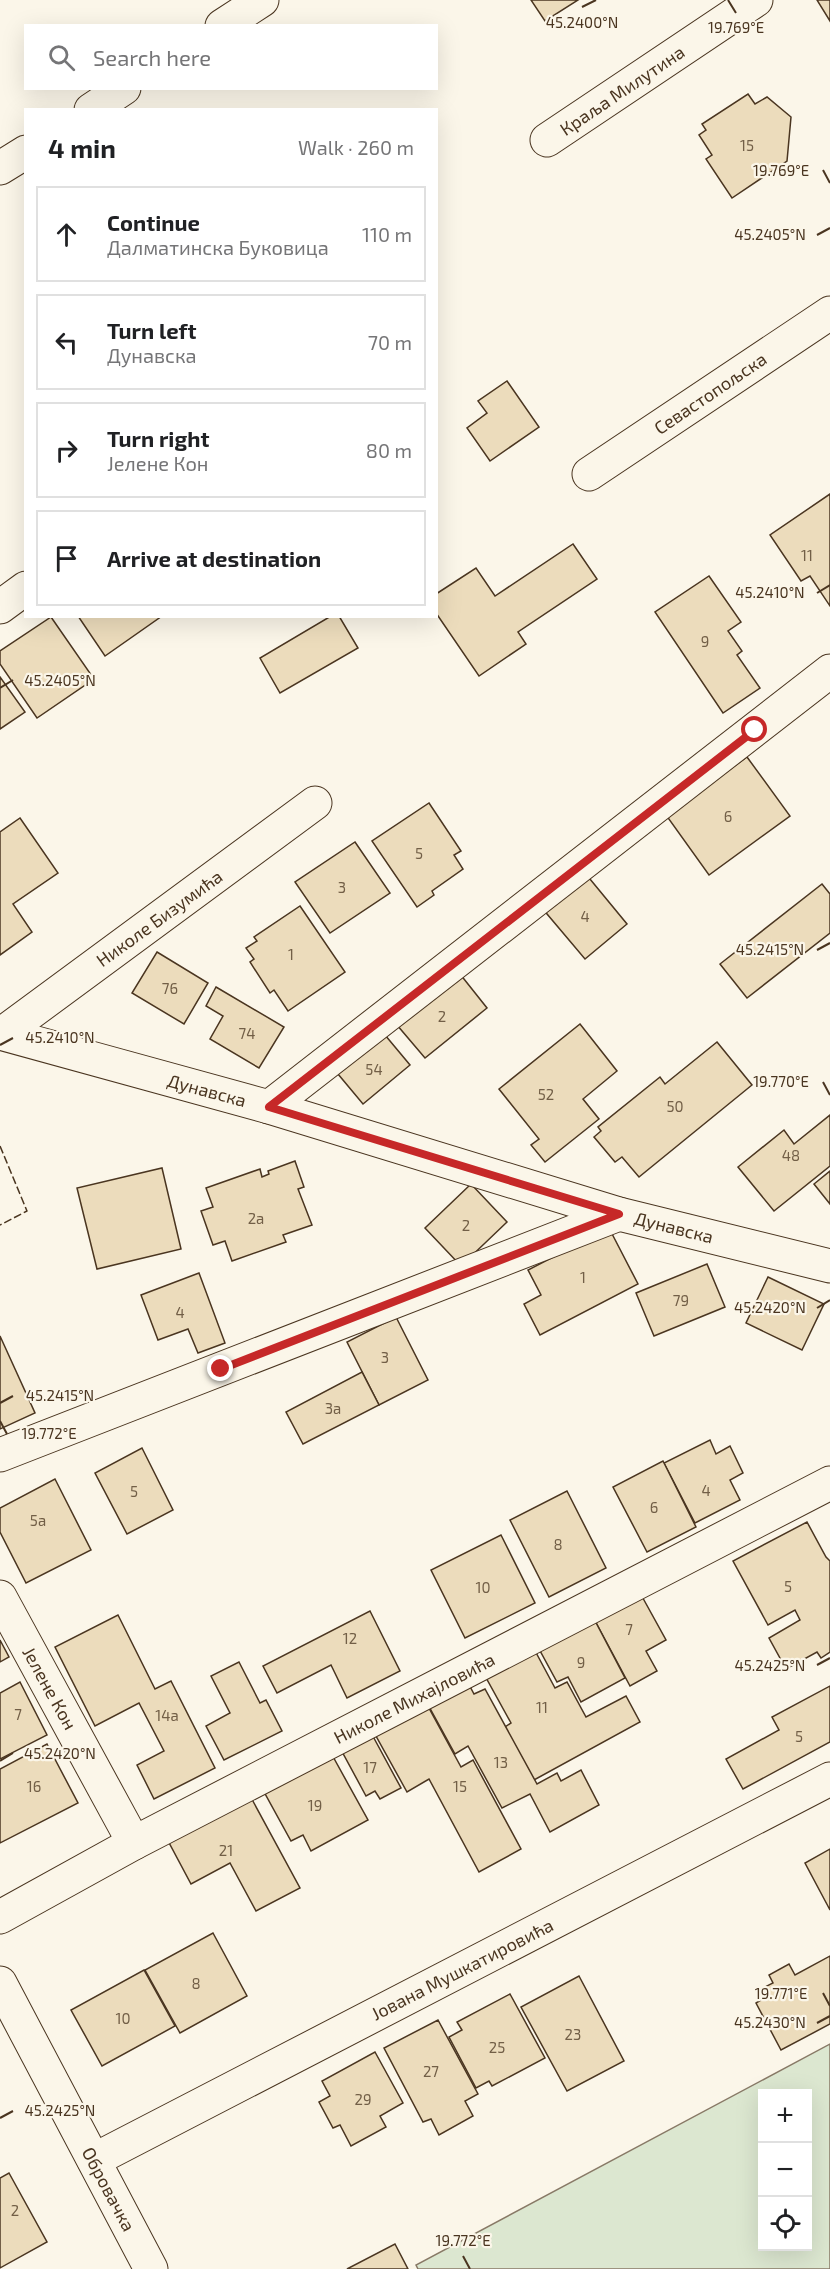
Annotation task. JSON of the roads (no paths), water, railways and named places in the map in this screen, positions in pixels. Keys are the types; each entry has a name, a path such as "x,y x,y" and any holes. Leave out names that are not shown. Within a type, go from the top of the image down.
{"street":[{"path":"225,24 262,0"},
{"name":"Краља Милутина","path":"548,140 756,0"},
{"path":"94,108 121,90"},
{"path":"0,168 24,153"},
{"name":"Севастопољска","path":"589,474 830,313"},
{"path":"0,607 24,589"},
{"path":"269,1107 830,672"},
{"name":"Николе Бизумића","path":"1,1033 315,803"},
{"name":"Дунавска","path":"1,1033 269,1107 619,1214 830,1266"},
{"path":"0,1455 619,1214"},
{"name":"Николе Михајловића","path":"0,1917 134,1843 830,1482"},
{"name":"Јелене Кон","path":"0,1597 134,1843"},
{"name":"Јована Мушкатировића","path":"94,2160 830,1779"},
{"name":"Обровачка","path":"0,1983 151,2269"}]}
